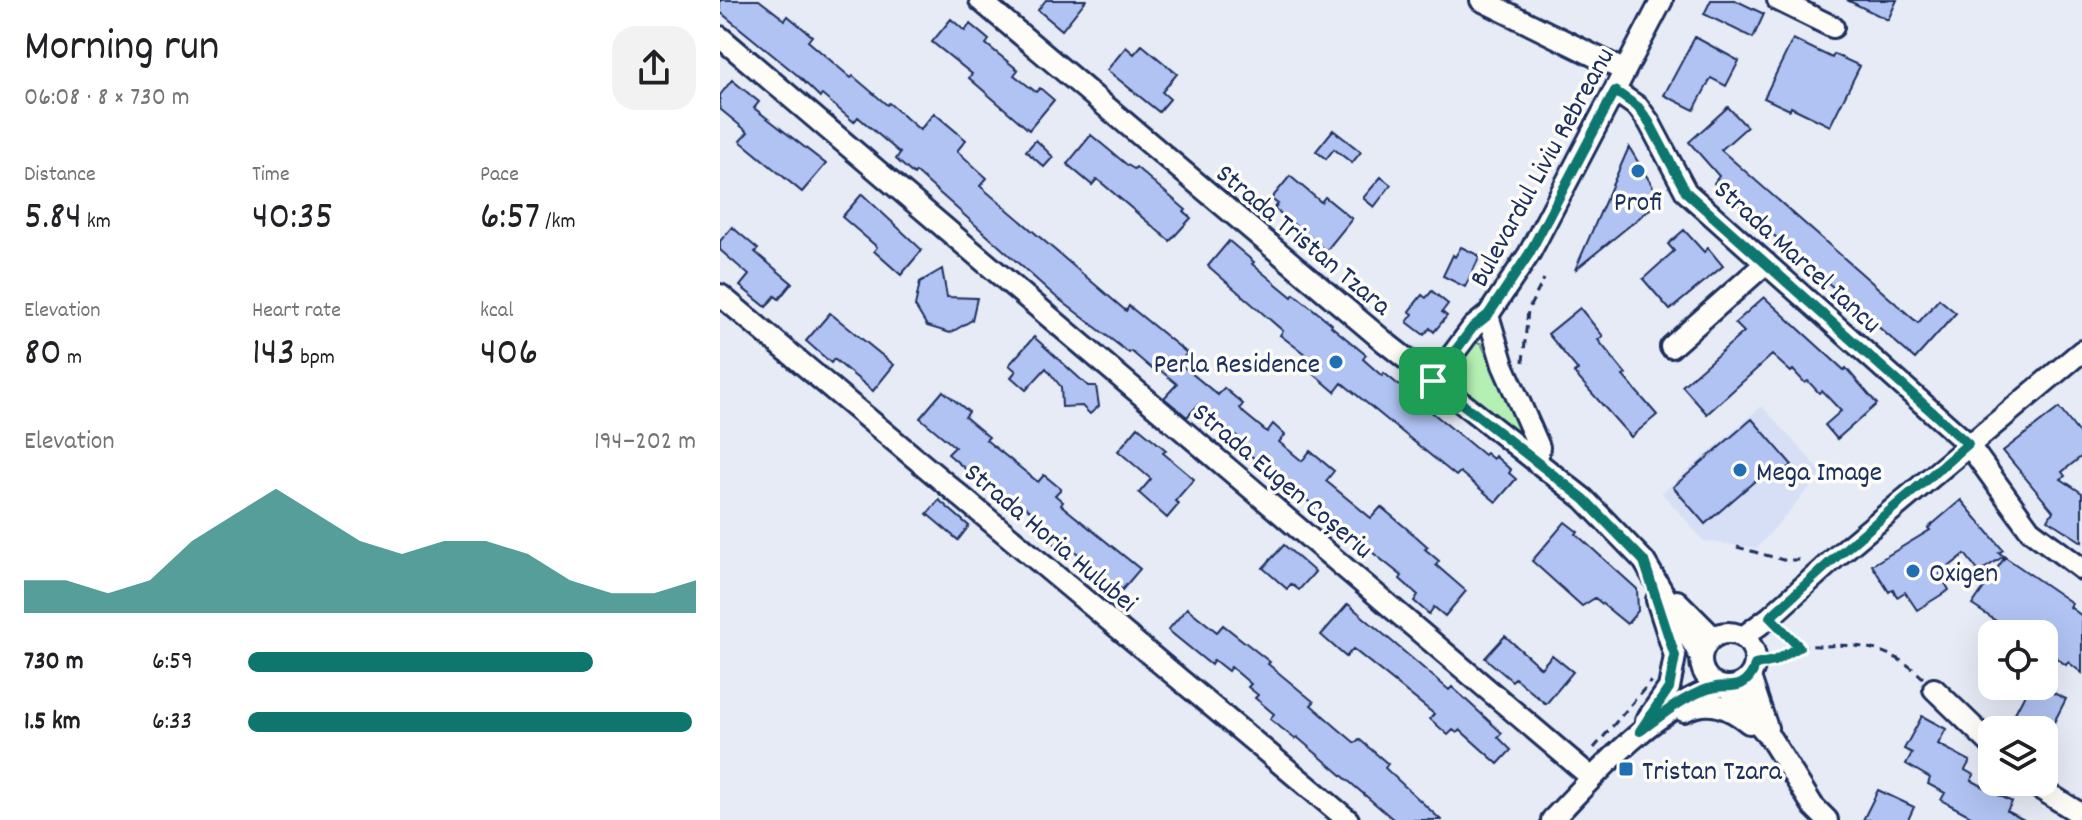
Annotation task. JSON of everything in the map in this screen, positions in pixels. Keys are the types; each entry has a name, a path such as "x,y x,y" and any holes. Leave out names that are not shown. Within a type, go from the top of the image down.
{"street":[{"name":"Strada Tristan Tzara","path":"980,0 1433,381 1584,499 1644,561 1701,662"},
{"path":"1481,0 1625,71"},
{"name":"Bulevardul Liviu Rebreanu","path":"1433,381 1473,327 1488,315 1529,254 1662,0"},
{"path":"1778,0 1833,27"},
{"name":"Strada Eugen Coșeriu","path":"720,37 1585,772"},
{"name":"Strada Marcel Iancu","path":"1615,91 1638,107 1649,122 1686,192 1968,444 2030,530 2082,569"},
{"path":"1671,347 1766,263"},
{"name":"Strada Horia Hulubei","path":"720,295 1348,820"},
{"name":"Bulevardul Liviu Rebreanu","path":"1488,315 1503,365 1539,447 1537,463"},
{"path":"1552,820 1585,772 1662,714 1699,693 1723,686 1737,686 1770,617 1968,444 2082,351"},
{"path":"1640,731 1669,688 1675,656 1644,561"},
{"name":"Strada Tristan Tzara","path":"1660,585 1713,637"},
{"path":"1662,714 1701,662 1707,642 1728,632 1751,657 1771,739"},
{"path":"1701,662 1711,681 1723,686 1771,739 1813,806 1827,820"},
{"path":"1934,689 1978,731"},
{"path":"1640,731 1691,707 1707,704 1721,705 1735,711 1771,739"},
{"path":"2052,796 2082,815"}],"path":[{"path":"1523,363 1528,310 1544,279"},
{"path":"1737,547 1783,560 1811,560"},
{"path":"1770,617 1799,647"},
{"path":"1751,657 1774,661 1799,647 1844,645 1879,648 1920,674 1934,689"},
{"path":"1585,772 1675,656"}],"shaded area":[{"path":"1762,406 1822,473 1757,548 1704,541 1662,493"}],"green space":[{"path":"1474,343 1481,343 1519,426 1518,431 1511,430 1452,381 1453,374"}],"building":[{"path":"720,0 759,0 785,20 788,16 812,36 808,41 920,130 934,113 966,140 957,151 987,178 980,186 1126,311 1129,306 1187,353 1179,363 1218,395 1224,388 1243,404 1240,408 1244,413 1267,432 1273,424 1285,435 1279,442 1302,461 1310,451 1334,471 1326,481 1371,518 1381,507 1428,547 1425,549 1439,561 1436,565 1466,591 1445,616 1434,607 1429,614 1414,601 1418,595 1400,579 1402,576 1240,447 1244,442 1198,405 1187,417 1164,398 1177,384 1155,366 1152,369 1131,351 1129,353 1055,296 916,172 914,175 896,159 900,153 858,117 854,122 822,95 820,97 720,12"},
{"path":"1046,0 1086,0 1062,30 1038,10"},
{"path":"1711,0 1735,0 1764,14 1753,38 1704,14"},
{"path":"1847,0 1897,0 1888,20"},
{"path":"951,19 965,31 970,24 989,40 986,44 1018,70 1014,75 1036,92 1040,88 1054,100 1029,130 969,78 972,74 932,42"},
{"path":"1695,37 1739,61 1726,86 1711,78 1694,110 1664,95"},
{"path":"1793,39 1832,58 1834,54 1860,66 1830,126 1764,98"},
{"path":"1142,45 1177,74 1162,92 1170,99 1159,112 1107,70 1126,47 1134,54"},
{"path":"732,80 759,102 754,108 826,164 802,192 740,141 748,132 720,109 720,95"},
{"path":"1728,107 1747,127 1721,150 1918,323 1939,299 1956,313 1915,359 1714,183 1719,176 1689,142"},
{"path":"1333,130 1361,152 1352,163 1334,149 1326,159 1316,151"},
{"path":"1091,135 1126,164 1134,169 1136,167 1186,210 1184,212 1191,218 1170,241 1097,179 1092,185 1067,164"},
{"path":"1036,140 1053,157 1044,167 1026,151"},
{"path":"1629,147 1661,200 1575,270"},
{"path":"1290,176 1321,202 1325,197 1352,219 1326,251 1274,208 1278,204 1271,199"},
{"path":"1381,177 1391,185 1374,207 1363,198"},
{"path":"862,194 922,250 901,275 874,251 877,247 842,217"},
{"path":"732,227 758,249 755,252 792,283 779,299 775,296 766,307 740,286 749,275 720,250 720,241"},
{"path":"1684,230 1704,252 1708,248 1723,266 1670,310 1643,279 1674,251 1668,244"},
{"path":"1229,241 1292,297 1294,294 1332,324 1366,355 1363,359 1382,376 1384,373 1484,455 1486,453 1493,459 1495,456 1511,470 1509,473 1516,479 1496,502 1460,472 1456,476 1342,383 1335,392 1307,368 1314,361 1280,335 1283,331 1208,266"},
{"path":"1461,247 1480,256 1465,287 1443,276 1453,255 1455,257"},
{"path":"942,269 947,297 977,298 972,320 950,333 927,326 915,306 920,282"},
{"path":"1432,291 1448,304 1442,312 1447,316 1434,332 1430,328 1424,335 1407,322 1413,314 1409,311 1422,295 1426,298"},
{"path":"1764,297 1844,370 1846,368 1877,404 1837,439 1825,425 1841,411 1822,391 1819,393 1808,381 1805,383 1772,355 1707,414 1682,386 1744,332 1735,323"},
{"path":"1580,308 1603,336 1598,340 1626,374 1623,376 1657,415 1631,437 1574,373 1578,370 1548,334"},
{"path":"830,313 894,365 873,391 834,359 831,363 806,341"},
{"path":"1034,337 1088,386 1096,386 1099,406 1090,414 1082,406 1062,407 1061,387 1046,368 1026,390 1011,377 1016,371 1009,365"},
{"path":"943,391 969,412 965,417 989,437 986,440 1038,482 1044,475 1061,489 1055,495 1063,502 1061,505 1140,569 1122,590 1072,549 1067,555 1044,535 1050,527 1017,500 1015,502 973,469 970,473 948,454 955,447 920,418"},
{"path":"2059,408 2082,437 2082,456 2062,472 2065,476 2061,479 2082,493 2082,542 2048,520 2053,511 2003,451"},
{"name":"Mega Image","path":"1752,419 1792,465 1770,483 1763,474 1705,524 1673,487"},
{"path":"1138,427 1194,479 1175,501 1179,504 1167,518 1139,493 1151,479 1118,451"},
{"path":"939,500 969,526 958,540 927,514"},
{"path":"1961,500 2003,550 1999,553 2004,556 1979,572 1965,554 1940,574 1949,590 1917,610 1905,592 1897,597 1893,589 1889,592 1872,565 1930,530 1928,528"},
{"path":"1565,522 1637,589 1638,611 1627,624 1595,598 1582,606 1532,561"},
{"path":"1284,545 1315,572 1299,590 1291,584 1287,589 1263,568"},
{"path":"2005,557 2072,603 2070,607 2082,616 2082,673 2068,662 2066,665 2058,659 2058,620 1995,620 1972,605"},
{"path":"1348,604 1449,690 1452,687 1502,733 1498,737 1511,750 1498,764 1460,730 1457,733 1453,730 1448,735 1430,719 1434,714 1353,649 1346,657 1321,635"},
{"path":"1187,608 1217,632 1223,625 1270,662 1268,664 1314,702 1311,705 1336,727 1355,743 1359,739 1388,764 1385,768 1441,820 1394,820 1297,737 1295,739 1270,719 1274,714 1255,698 1258,695 1248,687 1251,684 1231,667 1228,671 1214,660 1211,665 1168,630"},
{"path":"1505,636 1541,668 1552,655 1573,672 1546,704 1485,658"},
{"path":"2058,695 2066,699 2057,716 2013,716 2022,700 2058,700"},
{"path":"1922,716 1946,729 1938,744 1970,761 1965,770 1974,775 1971,780 1978,784 1978,796 2001,796 2012,802 2007,811 2024,820 1978,820 1941,800 1945,793 1928,784 1930,778 1906,764 1912,753 1904,749"},
{"path":"1878,790 1914,807 1908,820 1863,820"}],"place":[{"name":"Profi","path":"1638,171"},
{"name":"Perla Residence","path":"1336,362"},
{"name":"Mega Image","path":"1740,470"},
{"name":"Oxigen","path":"1913,571"},
{"name":"Tristan Tzara","path":"1626,769"}],"route":[{"path":"1615,91 1638,107 1649,122 1686,192 1968,444 1770,617 1799,647 1774,661 1755,665 1750,677 1737,686 1719,686 1699,693 1640,731 1669,688 1675,656 1644,561 1584,499 1433,381 1473,327 1488,315 1529,254 1615,91"}]}
